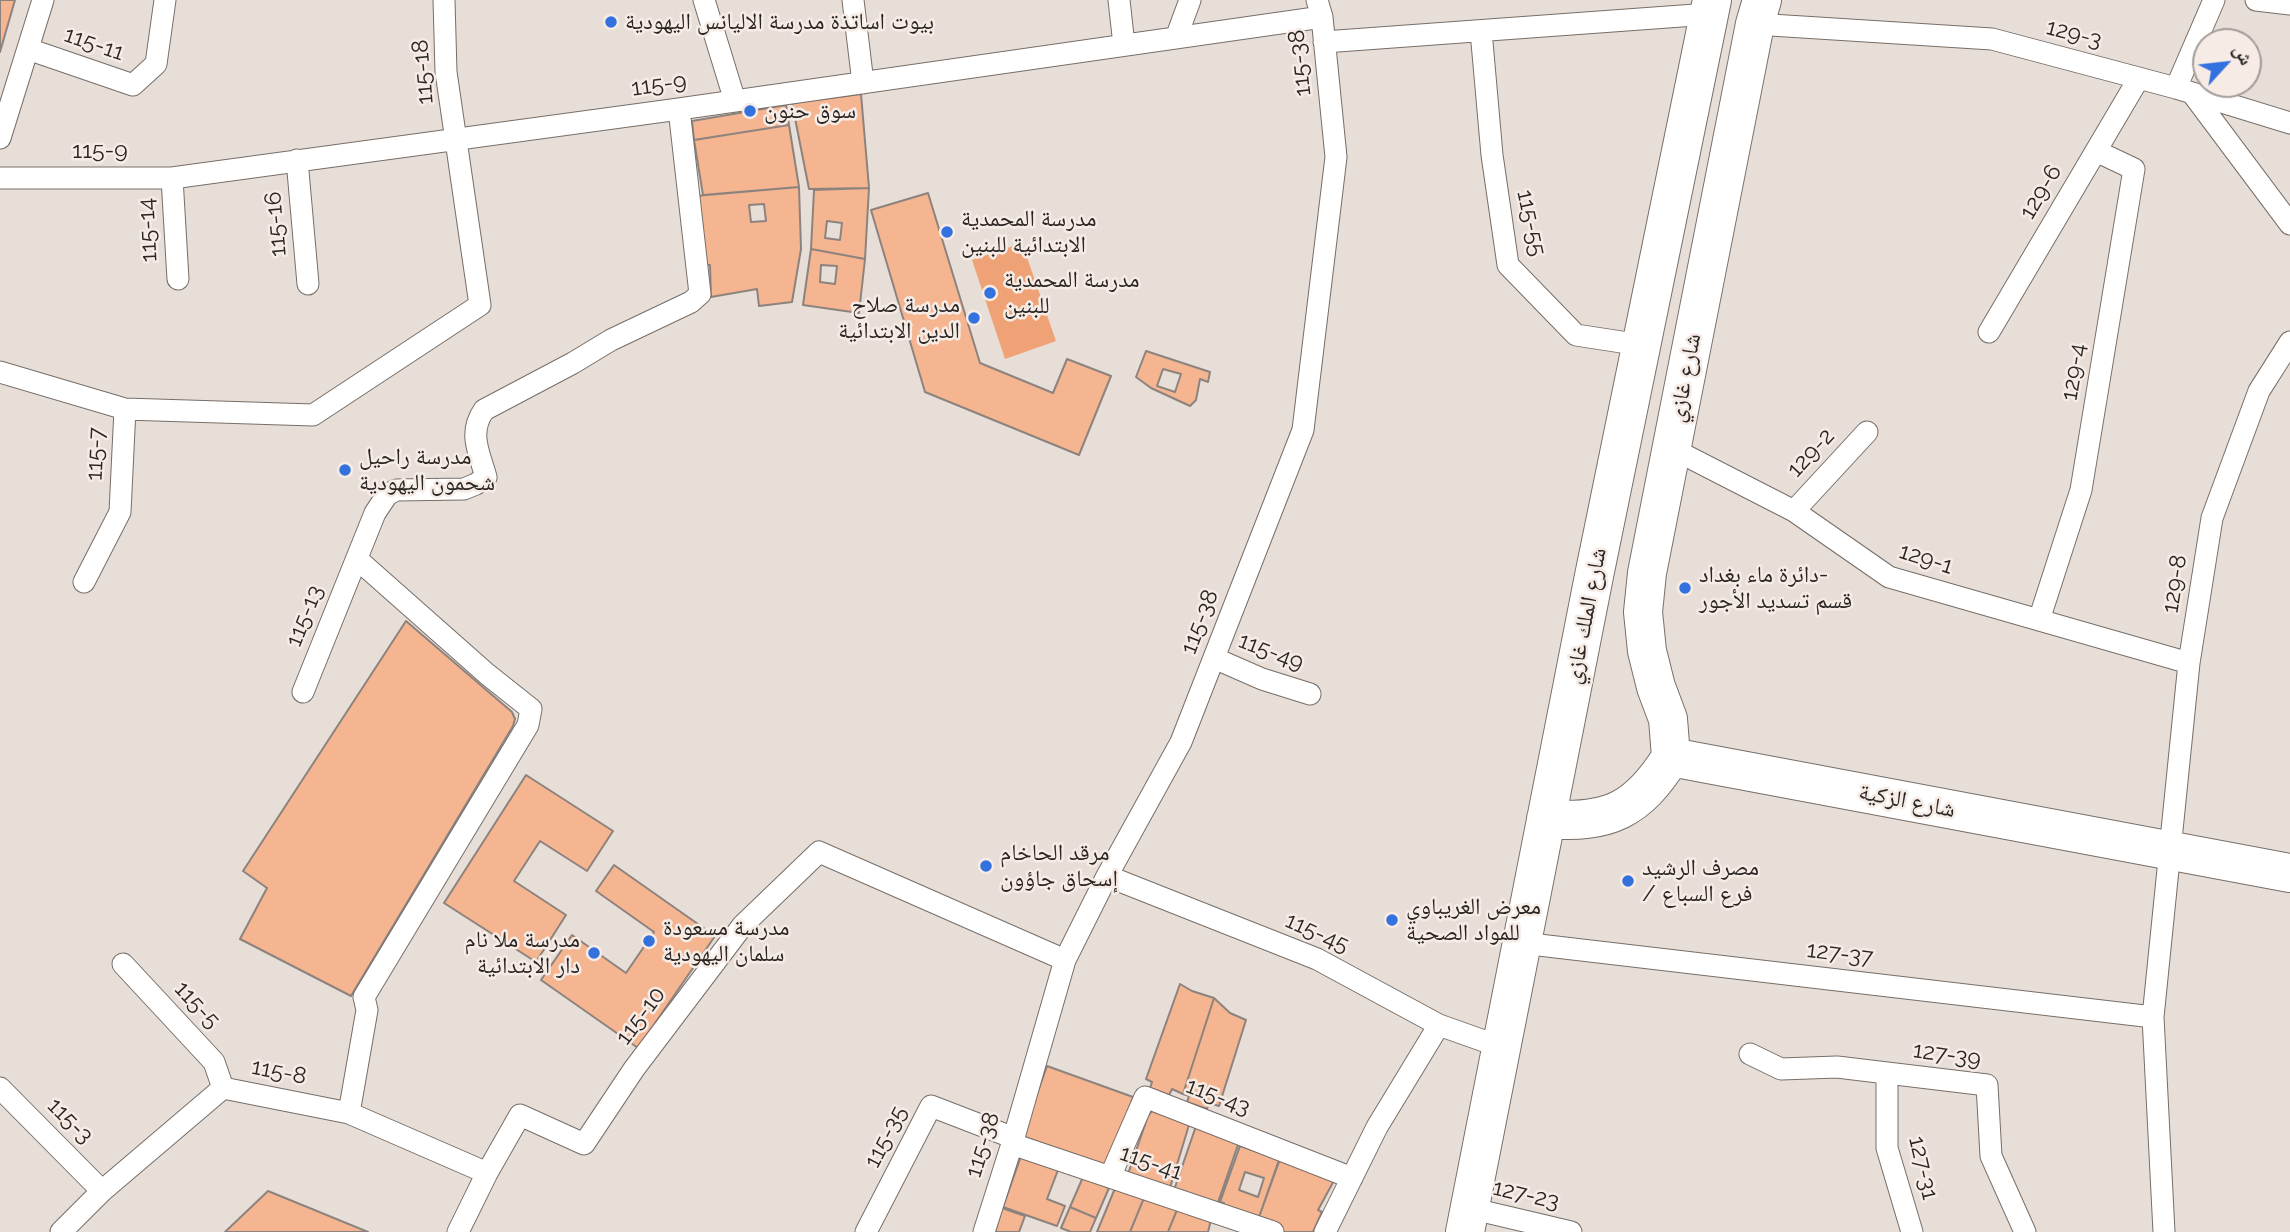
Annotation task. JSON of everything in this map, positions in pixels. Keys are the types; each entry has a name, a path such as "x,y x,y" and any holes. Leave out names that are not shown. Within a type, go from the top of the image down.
{"street":[{"name":"شارع الملك غازي","path":"1467,1220 1710,7"},
{"name":"شارع غازي","path":"1671,757 1668,719 1647,651 1643,612 1647,573 1759,12"},
{"path":"1546,819 1577,821 1606,816 1633,802 1655,782 1671,757"},
{"name":"شارع الزكية","path":"1671,757 2290,873"}],"lane":[{"path":"0,138 43,0"},
{"name":"115-11","path":"28,49 133,85 156,64 165,0"},
{"name":"115-18","path":"125,409 313,415 480,305 446,72 444,0"},
{"path":"704,0 734,101"},
{"path":"853,0 863,83"},
{"path":"1119,0 1124,46"},
{"path":"1176,38 1190,0"},
{"path":"2214,0 2184,90 2290,224"},
{"path":"2256,0 2290,4"},
{"path":"1324,42 1481,31 1710,7"},
{"name":"115-9","path":"0,178 172,178 1124,46 1320,9"},
{"name":"115-38","path":"984,1232 1065,960 1107,876 1181,742 1303,430 1336,157 1320,9"},
{"name":"129-3","path":"1759,12 1992,39 2184,90 2290,123"},
{"name":"115-55","path":"1481,31 1492,155 1508,265 1576,335 1641,345"},
{"name":"129-6","path":"1989,332 2138,78"},
{"name":"115-13","path":"303,692 375,513 387,495 396,490 464,489 486,477 474,433 484,410 611,340 691,302 700,293 680,109"},
{"name":"129-4","path":"2039,620 2081,490 2134,169 2095,151"},
{"name":"115-16","path":"297,160 308,284"},
{"name":"115-14","path":"172,178 178,279"},
{"name":"129-8","path":"2170,850 2189,663 2212,518 2259,391 2290,342"},
{"name":"115-7","path":"0,372 125,409 120,512 84,582"},
{"name":"129-2","path":"1794,511 1867,432"},
{"name":"129-1","path":"1671,448 1794,511 1889,578 2189,663"},
{"path":"349,1113 368,1010 365,997 528,725 531,709 477,666 357,559"},
{"name":"115-49","path":"1214,658 1262,679 1310,694"},
{"path":"2164,1232 2153,1017 2170,850"},
{"name":"115-10","path":"458,1232 520,1115 584,1144 634,1069 743,925 819,852 1065,960"},
{"name":"115-45","path":"1107,876 1317,959 1440,1025 1501,1047"},
{"name":"127-37","path":"1522,943 2153,1017"},
{"name":"115-5","path":"123,964 214,1062 223,1087"},
{"path":"1325,1232 1377,1128 1440,1025"},
{"name":"127-39","path":"1750,1054 1781,1069 1836,1067 1987,1085 1991,1156 2025,1232"},
{"name":"127-31","path":"1887,1073 1887,1147 1912,1232"},
{"name":"115-8","path":"61,1232 102,1191 223,1087 349,1113 487,1173"},
{"name":"115-3","path":"0,1088 102,1191"},
{"name":"115-43","path":"1110,1177 1145,1097 1352,1178"},
{"name":"115-35","path":"866,1232 931,1106 1013,1141"},
{"name":"115-41","path":"1013,1141 1224,1224 1273,1232"},
{"name":"127-23","path":"1467,1220 1571,1232"}],"shaded area":[{"path":"1022,243 1056,341 1005,359 972,260"}],"building":[{"path":"0,0 15,0 0,52"},
{"path":"861,94 869,188 809,189 792,103"},
{"path":"786,105 789,125 694,140 692,121"},
{"path":"789,125 799,187 703,195 694,140"},
{"path":"799,187 801,249 792,302 759,306 757,289 711,297 710,265 704,265 695,196","holes":["764,204 766,221 751,222 749,205"]},
{"path":"869,188 865,259 811,249 814,190","holes":["827,221 842,223 840,240 825,238"]},
{"path":"928,193 980,363 1053,393 1067,359 1111,376 1079,455 925,392 871,210"},
{"path":"811,249 865,259 859,313 803,305","holes":["821,265 837,266 835,284 820,282"]},
{"path":"1146,351 1210,372 1208,382 1200,379 1196,400 1190,406 1151,388 1136,377","holes":["1163,369 1181,374 1175,392 1157,386"]},
{"path":"406,621 512,712 515,719 351,996 240,939 267,888 243,871"},
{"path":"526,775 613,831 587,871 540,841 514,881 566,915 536,962 444,903"},
{"path":"614,865 715,936 638,1048 541,980 572,935 626,973 654,932 596,891"},
{"path":"1180,984 1214,998 1183,1094 1172,1089 1169,1095 1150,1088 1152,1082 1146,1079"},
{"path":"1214,998 1230,1013 1246,1020 1219,1106 1209,1103 1207,1109 1187,1102 1189,1096 1183,1094"},
{"path":"1047,1066 1133,1097 1108,1167 1022,1136"},
{"path":"1152,1111 1189,1125 1169,1191 1128,1174"},
{"path":"1196,1126 1239,1142 1215,1211 1172,1196"},
{"path":"1240,1146 1280,1159 1259,1217 1222,1208 1224,1203 1220,1202","holes":["1245,1172 1264,1178 1258,1197 1239,1190"]},
{"path":"1021,1156 1058,1170 1047,1199 1065,1206 1057,1226 1003,1207"},
{"path":"1280,1157 1336,1177 1318,1210 1322,1212 1313,1232 1283,1232 1262,1226 1259,1217"},
{"path":"1083,1177 1109,1188 1096,1218 1070,1207"},
{"path":"1118,1181 1146,1193 1130,1232 1097,1232"},
{"path":"268,1191 368,1232 225,1232"},
{"path":"1146,1193 1179,1205 1168,1232 1130,1232"},
{"path":"1179,1205 1209,1214 1208,1232 1168,1232"},
{"path":"1070,1207 1096,1218 1090,1232 1071,1232 1061,1228"},
{"path":"1002,1208 1025,1216 1019,1232 995,1232"}],"place":[{"name":"بيوت اساتذة مدرسة الاليانس اليهودية","path":"611,22"},
{"name":"سوق حنون","path":"750,111"},
{"name":"مدرسة المحمدية الابتدائية للبنين","path":"947,232"},
{"name":"مدرسة المحمدية للبنين","path":"990,293"},
{"name":"مدرسة صلاح الدين الابتدائية","path":"974,318"},
{"name":"مدرسة راحيل شحمون اليهودية","path":"345,470"},
{"name":"دائرة ماء بغداد- قسم تسديد الأجور","path":"1685,588"},
{"name":"مرقد الحاخام إسحاق جاؤون","path":"986,866"},
{"name":"مصرف الرشيد / فرع السباع","path":"1628,881"},
{"name":"معرض الغريباوي للمواد الصحية","path":"1392,920"},
{"name":"مدرسة مسعودة سلمان اليهودية","path":"649,941"},
{"name":"مدرسة ملا نام دار الابتدائية","path":"594,953"}]}
